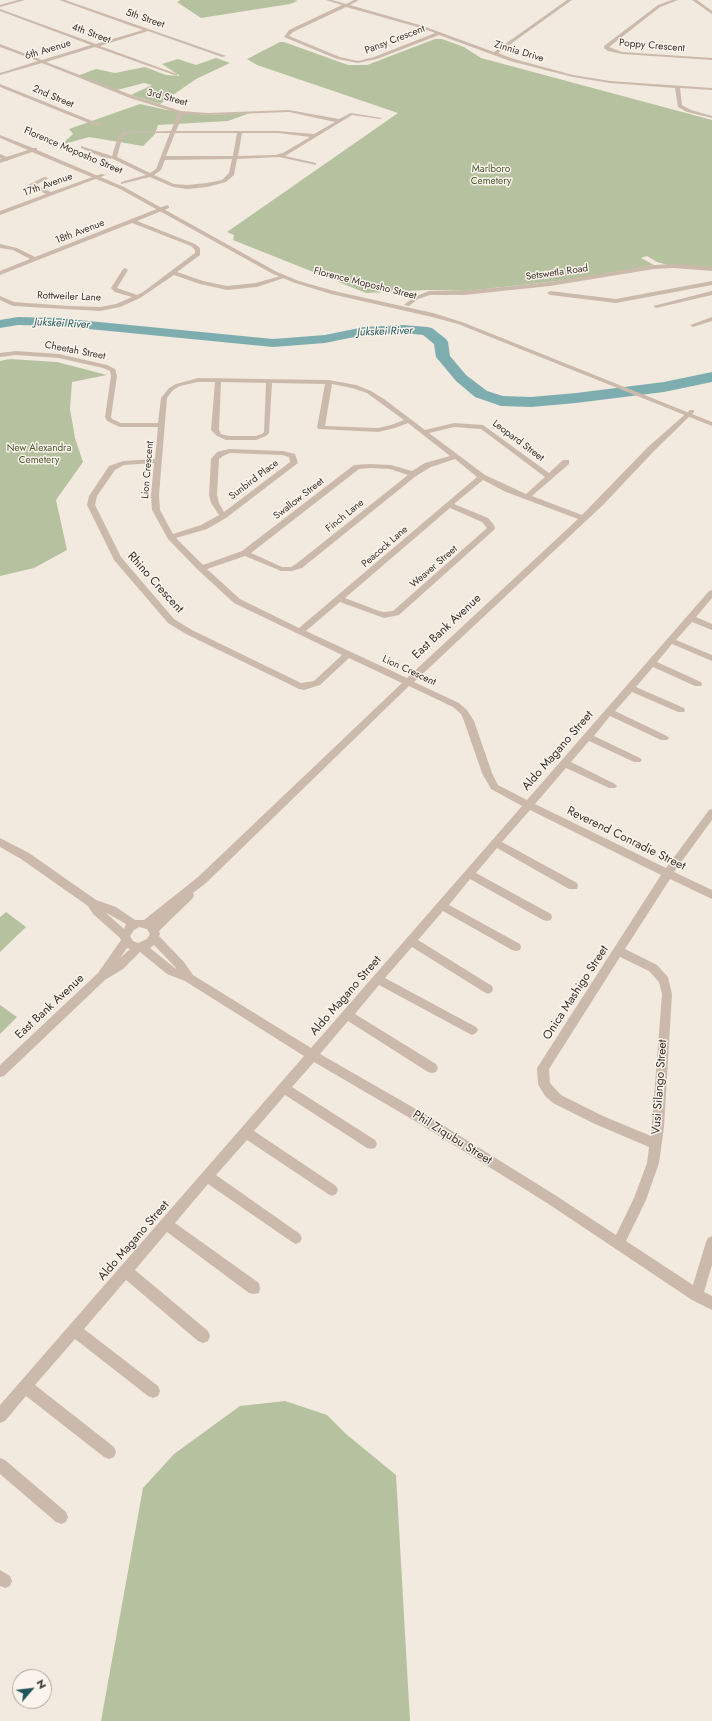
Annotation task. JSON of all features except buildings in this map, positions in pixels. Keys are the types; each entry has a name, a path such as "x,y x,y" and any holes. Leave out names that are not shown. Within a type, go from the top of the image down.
{"street":[{"path":"0,6 23,0"},
{"name":"5th Street","path":"61,0 224,56"},
{"name":"Zinnia Drive","path":"328,0 404,21 494,54 584,78 610,82 712,89"},
{"path":"345,5 357,0"},
{"path":"494,54 570,0"},
{"name":"Poppy Crescent","path":"676,0 659,6 606,47 610,50 622,53 712,59"},
{"path":"694,0 712,13"},
{"name":"Pansy Crescent","path":"345,5 291,31 286,36 339,58 358,62 375,58 439,33"},
{"name":"4th Street","path":"0,10 174,75"},
{"name":"6th Avenue","path":"0,74 147,30"},
{"name":"3rd Street","path":"0,45 132,97 181,112 208,114 289,110 339,121"},
{"name":"2nd Street","path":"0,85 98,125"},
{"path":"677,86 680,106 689,111 712,117"},
{"path":"123,183 150,175 158,170 181,112"},
{"path":"162,158 270,158 279,156 339,121 354,114 380,118"},
{"name":"Florence Moposho Street","path":"0,131 35,149"},
{"path":"114,158 122,134 138,131 287,132 314,136"},
{"path":"83,147 104,156 114,158 176,186 187,187 217,184 231,177 236,159 240,132"},
{"name":"Florence Moposho Street","path":"0,136 99,176 298,277 333,288 467,320 507,334 670,405"},
{"path":"0,161 35,149"},
{"path":"0,156 7,159"},
{"path":"279,156 314,164"},
{"name":"Florence Moposho Street","path":"99,176 123,183 236,252 284,277 332,293 447,319 500,338 570,367 690,413"},
{"name":"17th Avenue","path":"0,213 99,176"},
{"path":"46,178 31,184 50,194"},
{"name":"18th Avenue","path":"0,273 164,209"},
{"name":"Rottweiler Lane","path":"0,298 13,304 92,309 118,306 138,298 196,257 199,251 193,245 133,221"},
{"path":"0,246 15,249 34,259"},
{"name":"Setswetla Road","path":"407,305 416,298 429,293 464,293 550,284 654,266 712,269"},
{"path":"125,270 114,288 117,291 138,298"},
{"path":"174,273 202,283 227,288 257,285 284,277"},
{"path":"550,293 616,301 712,283"},
{"path":"656,306 712,293"},
{"path":"692,325 712,319"},
{"path":"500,338 507,334"},
{"name":"Cheetah Street","path":"0,355 16,353 39,354 105,366 114,373 108,417 109,420 120,425 162,425"},
{"name":"Lion Crescent","path":"528,806 505,795 491,782 469,721 464,712 456,705 300,632 231,596 171,537 161,520 156,505 164,398 171,389 192,380 329,382 354,386 369,392 482,477 527,497 582,518"},
{"path":"218,380 215,430 219,435 235,438 256,438 267,432 269,380"},
{"path":"329,382 321,432 378,430 393,427 408,420"},
{"path":"690,413 712,419"},
{"path":"690,413 712,424"},
{"name":"East Bank Avenue","path":"151,930 185,900 202,880 408,682 604,498 651,449 690,413"},
{"name":"Leopard Street","path":"424,432 462,425 482,427 550,477"},
{"name":"Sunbird Place","path":"171,537 204,527 223,516 292,465 294,463 294,459 288,454 271,452 229,451 216,456 214,459 213,495 215,503 223,516"},
{"name":"Finch Lane","path":"245,553 281,569 292,569 299,566 413,474 428,465 455,457"},
{"name":"Rhino Crescent","path":"159,461 123,463 115,466 109,470 91,502 92,510 117,558 162,612 171,621 188,632 299,686 304,687 317,683 348,654"},
{"path":"527,497 566,462"},
{"name":"Swallow Street","path":"201,568 245,553 357,468 370,466 393,468 413,474"},
{"name":"Peacock Lane","path":"300,632 482,477"},
{"name":"Weaver Street","path":"339,599 384,615 396,613 491,529 490,525 485,520 449,505"},
{"name":"Aldo Magano Street","path":"0,1416 564,763 711,596"},
{"path":"691,618 712,627"},
{"path":"672,640 712,658"},
{"path":"651,663 698,684"},
{"path":"631,688 681,710"},
{"path":"609,712 664,738"},
{"path":"588,737 637,760"},
{"path":"564,763 612,786"},
{"name":"Reverend Conradie Street","path":"528,806 712,895"},
{"name":"Onica Mashigo Street","path":"656,1144 599,1120 557,1099 549,1092 544,1084 543,1068 668,873 708,827 712,813"},
{"path":"0,842 25,856 92,903 112,910 134,924 151,930 146,945 139,947 133,946 97,911 92,903"},
{"path":"496,843 573,886"},
{"path":"469,874 547,917"},
{"path":"442,906 516,947"},
{"path":"126,938 130,927 134,924"},
{"name":"Phil Ziqubu Street","path":"151,930 189,978"},
{"name":"East Bank Avenue","path":"101,977 126,938"},
{"path":"411,941 488,989"},
{"name":"East Bank Avenue","path":"0,1072 101,977 119,966 139,947"},
{"name":"Phil Ziqubu Street","path":"139,947 171,971 189,978 312,1055 424,1120 619,1243 697,1295 712,1303"},
{"name":"Vusi Silango Street","path":"619,951 653,968 664,980 667,987 656,1144 652,1163 640,1200 619,1243"},
{"path":"377,979 472,1030"},
{"path":"347,1015 432,1068"},
{"path":"284,1088 371,1144"},
{"path":"245,1132 332,1190"},
{"path":"207,1176 296,1238"},
{"path":"166,1224 254,1288"},
{"path":"697,1295 712,1242"},
{"path":"126,1271 203,1336"},
{"path":"74,1330 153,1391"},
{"path":"26,1386 109,1452"},
{"path":"0,1465 61,1517"}],"green space":[{"path":"181,0 298,1 290,4 201,18 177,2"},
{"name":"Marlboro Cemetery","path":"435,39 442,39 464,47 481,58 712,120 712,269 668,265 657,262 647,256 641,258 654,265 576,279 466,291 428,290 366,293 233,240 234,235 227,232 398,113 257,65 247,59 280,42 284,42 348,65 367,65"},
{"path":"216,58 230,63 196,79 160,104 131,95 152,85 144,83 117,90 77,76 96,69 115,73 145,67 166,75 180,76 162,64 178,59 196,65"},
{"path":"140,104 167,110 207,115 250,113 228,121 158,125 155,134 143,146 89,137 61,145 73,134 69,129"},
{"name":"New Alexandra Cemetery","path":"10,359 57,362 107,375 72,382 70,409 75,438 83,462 56,500 67,550 34,568 0,576 0,361"},
{"path":"6,912 26,927 0,952 0,917"},
{"path":"0,1005 17,1017 0,1034"},
{"path":"285,1401 327,1415 346,1434 396,1475 410,1721 101,1721 143,1488 174,1454 240,1406"}],"waterway":[{"name":"Jukskei River","path":"0,324 18,321 58,322 273,343 325,339 364,331 403,329 427,331 441,342 443,357 461,378 481,394 501,401 531,402 576,398 664,387 712,377"}]}
